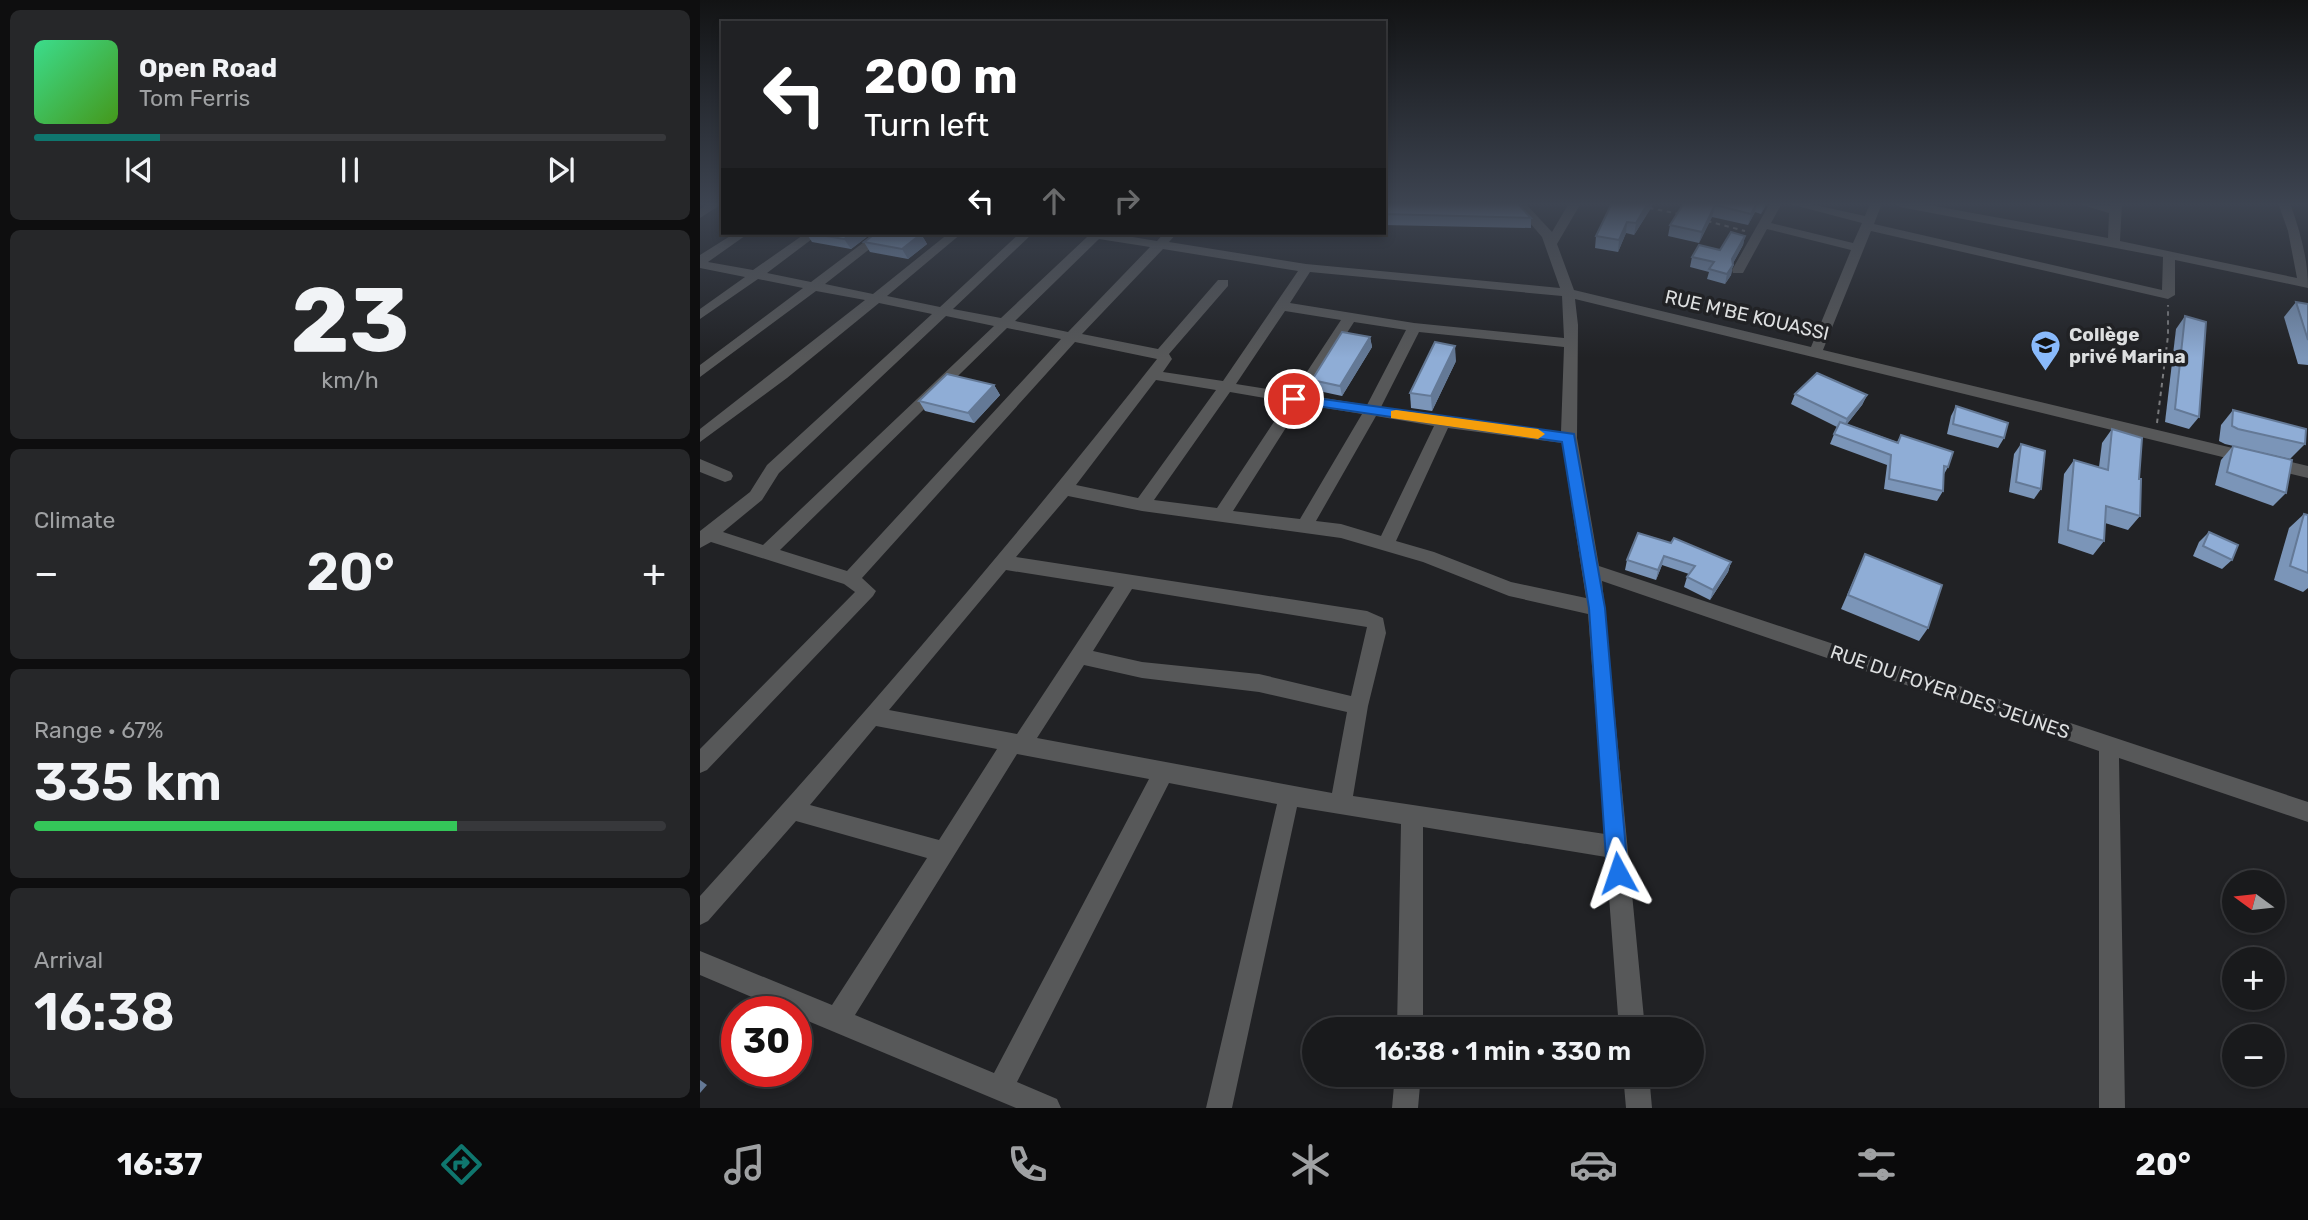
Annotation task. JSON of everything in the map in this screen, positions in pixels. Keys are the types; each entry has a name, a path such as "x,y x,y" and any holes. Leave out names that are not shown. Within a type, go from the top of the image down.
{"street":[{"path":"700,315 783,255"},
{"path":"700,372 855,255"},
{"path":"700,437 782,375 928,255"},
{"path":"704,538 764,488 772,469 1003,255"},
{"path":"765,554 1073,255"},
{"path":"850,579 1150,255"},
{"name":"RUE M'BE KOUASSI","path":"1241,255 1306,268 1568,293 2308,472"},
{"path":"1555,255 1568,293 1569,438 1597,608 1631,1017"},
{"path":"1738,270 1747,255"},
{"path":"1816,351 1855,255"},
{"path":"1998,255 2168,295 2169,255 2307,284 2300,255"},
{"path":"700,263 753,276 1161,354 1164,359 1064,489 792,810 700,913"},
{"path":"1142,505 1306,268"},
{"path":"1161,354 1223,283"},
{"path":"1282,306 1414,327 1570,343"},
{"path":"1221,516 1294,399 1350,317"},
{"path":"1304,527 1371,411 1414,327"},
{"path":"1153,374 1371,411 1569,438"},
{"path":"1386,543 1443,422"},
{"path":"700,465 725,475"},
{"path":"1064,489 1142,505 1341,531 1386,543 1509,589 1597,608"},
{"path":"700,763 867,591 850,579 704,538"},
{"path":"1002,562 1367,619 1376,623 1377,633 1358,706 1341,804"},
{"name":"RUE DU FOYER DES JEUNES","path":"1592,571 2308,812"},
{"path":"837,1020 943,852 1128,582"},
{"path":"1079,656 1142,670 1259,683 1358,706"},
{"path":"872,716 1289,796 1615,847"},
{"path":"2109,746 2112,1108"},
{"path":"1000,1088 1163,773"},
{"path":"1219,1108 1289,796"},
{"path":"792,810 943,852"},
{"path":"1410,1017 1412,814"},
{"path":"700,963 1048,1108"},
{"path":"1405,1108 1407,1087"},
{"path":"1637,1087 1639,1108"}],"path":[{"path":"2155,435 2168,337 2168,295"}],"building":[{"path":"1693,255 1734,255 1733,265 1727,274 1709,269 1714,262 1692,257"},
{"path":"2296,302 2308,304 2308,340"},
{"path":"2185,316 2206,322 2199,417 2175,409"},
{"path":"1342,332 1370,337 1340,386 1312,380"},
{"path":"1435,342 1455,346 1431,396 1410,393"},
{"path":"1817,373 1867,395 1847,419 1795,394"},
{"path":"947,374 994,385 968,413 919,401"},
{"path":"1956,406 2008,423 2004,438 1953,424"},
{"path":"2233,410 2306,429 2305,444 2238,429 2232,426"},
{"path":"1840,422 1898,443 1901,435 1953,452 1948,467 1944,466 1943,491 1889,479 1891,455 1834,434"},
{"path":"2112,429 2142,438 2140,516 2106,506 2104,541 2068,530 2074,460 2108,470"},
{"path":"2021,444 2045,451 2041,489 2016,482"},
{"path":"2233,446 2292,460 2286,493 2227,472"},
{"path":"2304,514 2308,515 2308,573 2290,566"},
{"path":"2209,532 2238,545 2232,560 2203,546"},
{"path":"1638,533 1671,543 1674,538 1731,562 1713,590 1687,577 1695,566 1664,556 1658,570 1627,560"},
{"path":"1865,554 1942,585 1928,628 1848,595"}],"slow traffic":[{"path":"1396,415 1538,434"}],"place":[{"name":"Collège privé Marina","path":"2046,372"}],"route":[{"path":"1294,399 1569,438 1597,608 1618,873"}]}
